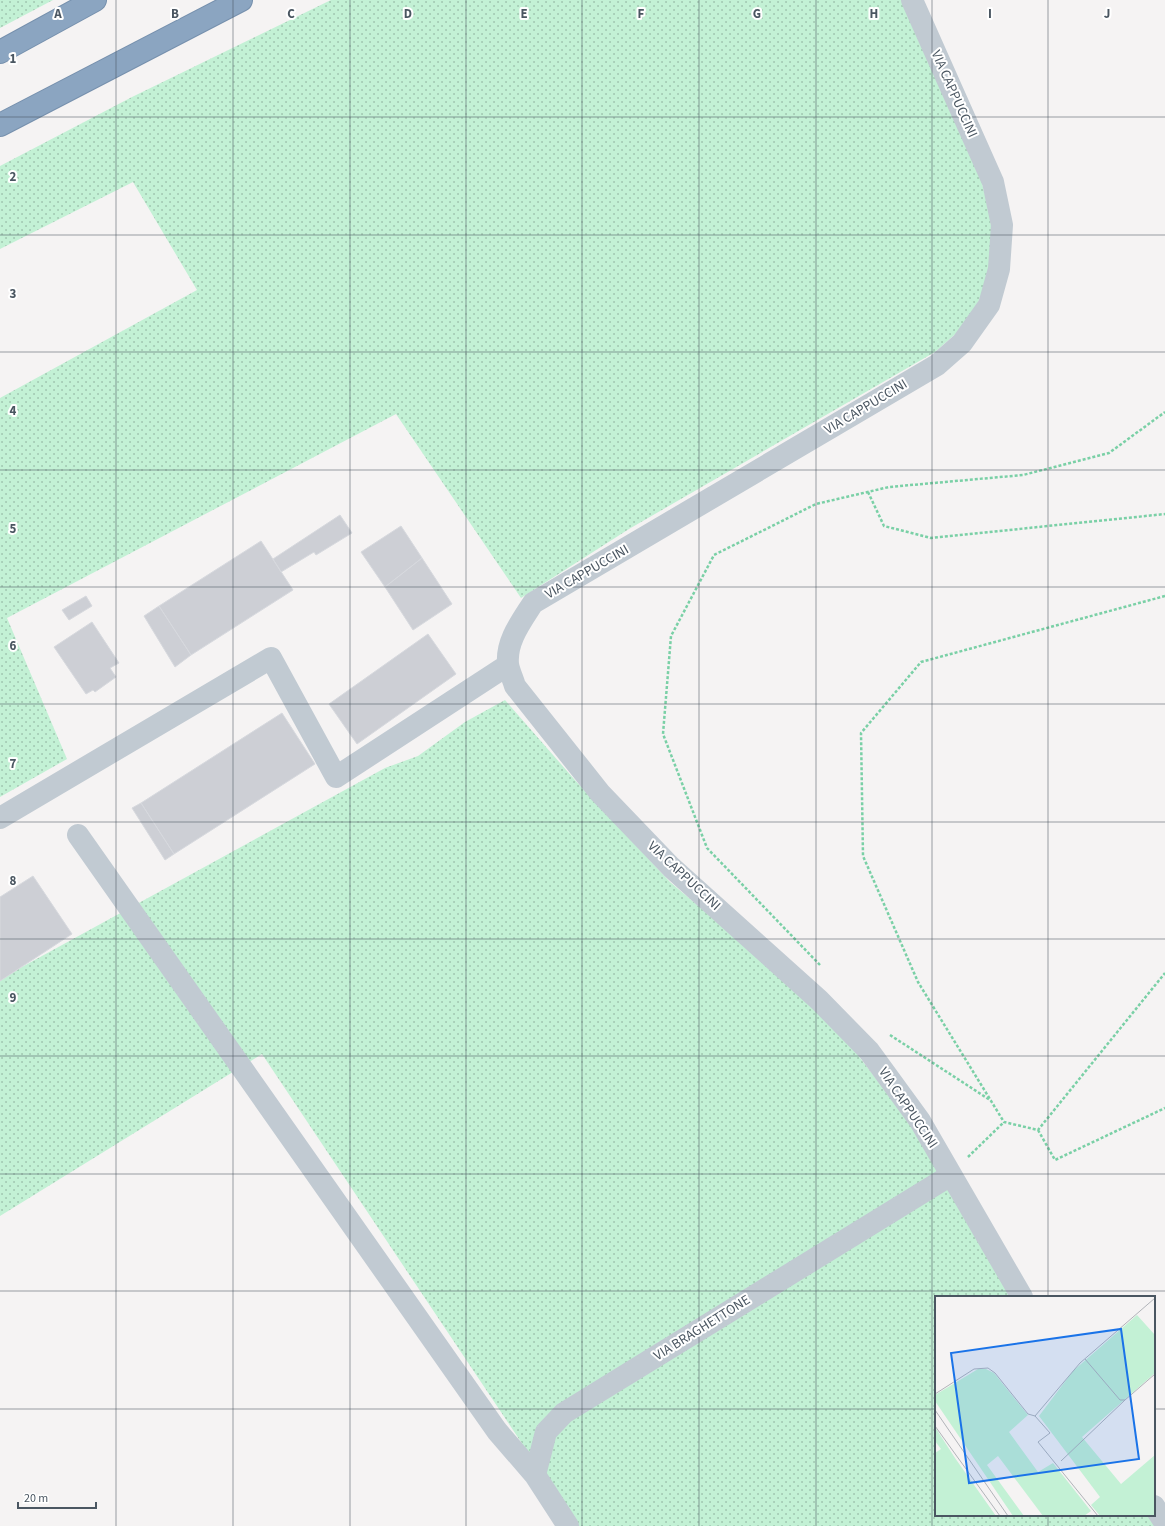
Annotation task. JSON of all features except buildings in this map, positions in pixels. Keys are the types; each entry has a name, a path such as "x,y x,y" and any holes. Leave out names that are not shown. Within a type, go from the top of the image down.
{"highway":[{"path":"0,52 96,0"},
{"path":"0,125 241,0"}],"street":[{"name":"VIA CAPPUCCINI","path":"912,0 993,182 1002,225 999,269 989,306 962,343 937,365 533,604 515,630 509,650 508,665 514,686 600,793 671,867 819,1000 869,1051 920,1121 1021,1296"},
{"path":"0,818 271,658 336,777 508,665"},
{"path":"78,835 497,1431 535,1475 568,1526"},
{"name":"VIA BRAGHETTONE","path":"535,1475 546,1432 564,1413 951,1175"},
{"path":"1155,1508 1165,1523"}],"path":[{"path":"822,968 707,848 663,734 671,636 714,555 816,504 888,487 1023,475 1109,453 1165,412"},
{"path":"868,492 884,526 931,538 1165,514"},
{"path":"1165,596 921,662 861,733 864,856 918,982 1004,1122 1038,1130 1055,1160 1165,1108"},
{"path":"1038,1130 1165,973"},
{"path":"883,1031 990,1100"},
{"path":"951,1175 1004,1122"}],"green space":[{"path":"0,0 53,0 0,28"},
{"path":"331,0 905,0 974,154 990,213 993,251 984,290 968,323 935,352 629,529 521,598 396,414 7,618 67,759 0,797 0,398 197,290 133,182 0,249 0,166 132,97"},
{"path":"505,700 574,779 670,882 780,975 854,1050 904,1115 1017,1296 935,1296 935,1516 1155,1516 1164,1526 577,1526 262,1054 0,1216 0,979 385,768 418,756 465,722"}]}
